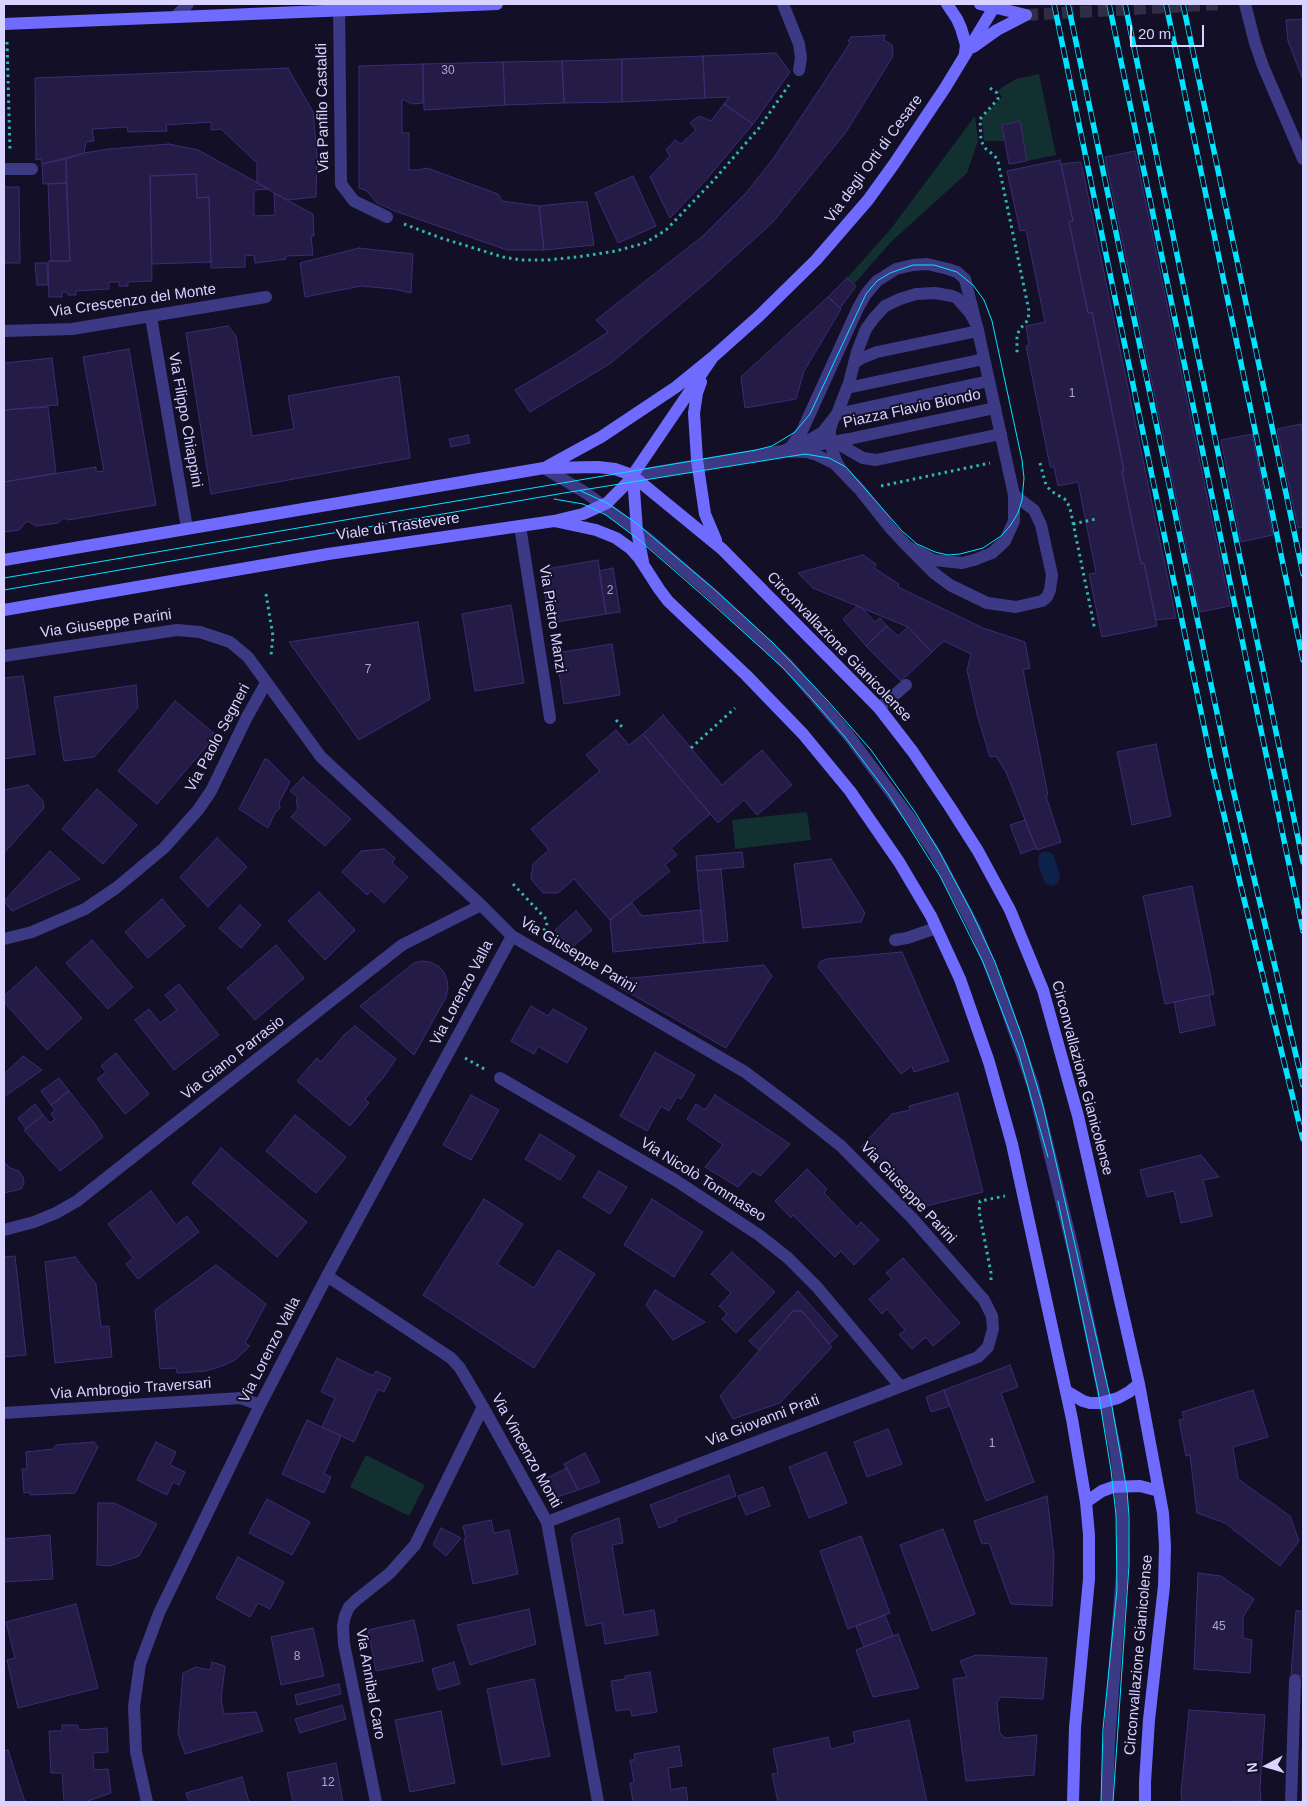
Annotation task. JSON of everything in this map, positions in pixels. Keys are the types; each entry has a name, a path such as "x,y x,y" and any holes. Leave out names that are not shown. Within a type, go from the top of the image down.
{"main road":[{"path":"5,24 175,17 337,6 497,4"},
{"path":"946,4 961,28 966,45 965,53"},
{"path":"965,53 984,38 1026,15 980,4"},
{"name":"Via degli Orti di Cesare","path":"544,468 574,453 628,420 676,387 713,357 789,288 842,232 894,164 945,88 994,6"},
{"name":"Via degli Orti di Cesare","path":"713,357 699,386 695,406 694,427 705,514 713,535 722,549"},
{"name":"Via degli Orti di Cesare","path":"633,476 713,357"},
{"name":"Circonvallazione Gianicolense","path":"544,468 598,467 615,469 633,476 722,549 879,708 926,770 978,851 1010,910 1033,964 1074,1096 1139,1384 1159,1491 1164,1529 1165,1565 1149,1720 1145,1802"},
{"path":"4,560 544,468"},
{"path":"633,476 637,531 645,566"},
{"name":"Viale di Trastevere","path":"4,610 328,554 554,521 583,514 603,505 617,495 633,476"},
{"path":"554,521 584,526 611,536 630,548 645,566 658,589 668,601 790,720 834,770 899,862 936,928 960,980 990,1062 1012,1144 1066,1391 1086,1502 1089,1535 1089,1579 1074,1736 1073,1802"},
{"path":"1066,1391 1090,1403 1106,1402 1123,1396 1139,1384"},
{"path":"1086,1502 1102,1491 1120,1486 1147,1486 1159,1491"}],"street":[{"path":"175,17 188,4"},
{"path":"783,4 799,44 801,58 799,70"},
{"path":"1245,4 1263,66 1303,159"},
{"name":"Via Panfilo Castaldi","path":"337,6 339,171 341,184 354,201 387,217"},
{"path":"7,169 32,169"},
{"path":"633,476 785,451 791,447 802,431 862,301 872,287 896,269 914,265 934,265 956,272 966,281 978,331 877,352 854,363"},
{"name":"Piazza Flavio Biondo","path":"785,451 807,452 817,455 828,459 840,468 907,546 925,557 951,563 962,562 985,556 999,547 1009,535 1014,521 1014,495 978,331 970,313 961,302 952,296 924,292 907,296 889,304 874,318 864,334 847,388 830,429 836,461 840,468"},
{"name":"Via Crescenzo del Monte","path":"4,331 72,329 266,297"},
{"name":"Via Filippo Chiappini","path":"151,317 187,528"},
{"path":"847,388 984,359"},
{"name":"Piazza Flavio Biondo","path":"785,451 823,432 835,417 989,381"},
{"name":"Piazza Flavio Biondo","path":"785,451 996,408"},
{"name":"Piazza Flavio Biondo","path":"833,442 857,455 876,460 1001,434"},
{"name":"Circonvallazione Gianicolense","path":"544,468 582,490 637,531 788,665 849,736 933,850 975,929 995,977 1034,1086 1061,1195 1106,1402 1120,1486 1123,1527 1122,1586 1107,1802"},
{"path":"907,546 934,573 950,585 987,603 1016,607 1042,601 1047,597 1050,590 1052,575 1041,525 1034,510 1014,495"},
{"name":"Via Pietro Manzi","path":"520,526 550,718"},
{"name":"Via Giuseppe Parini","path":"4,656 177,630 217,636 230,642 248,657 321,757 512,936 745,1072 841,1146 980,1293 989,1308 993,1324 992,1336 988,1347"},
{"name":"Via Paolo Segneri","path":"4,939 32,932 85,909 123,883 164,848 198,810 211,790 246,717 266,683"},
{"path":"879,708 906,685"},
{"name":"Via Giano Parrasio","path":"4,1230 34,1222 56,1213 77,1201 402,945 481,905"},
{"path":"895,940 936,928"},
{"name":"Via Lorenzo Valla","path":"144,1801 134,1730 135,1694 140,1664 164,1600 260,1405 327,1276 512,936"},
{"name":"Via Nicolò Tommaseo","path":"500,1078 675,1180 759,1235 788,1258 817,1287 900,1386"},
{"name":"Via Vincenzo Monti","path":"327,1276 443,1351 460,1368 547,1522 598,1802"},
{"name":"Via Giovanni Prati","path":"547,1522 972,1360 988,1347"},
{"name":"Via Ambrogio Traversari","path":"4,1413 241,1398 260,1405"},
{"name":"Via Annibal Caro","path":"376,1802 344,1644 343,1626 345,1616 349,1607 390,1573 414,1545 483,1407"},
{"path":"1292,1802 1299,1722 1295,1680"}],"path":[{"path":"5,24 7,169"},
{"path":"387,217 440,238 503,257 521,260 577,257 616,251 646,242 666,230 714,180 759,128 799,70"},
{"path":"990,88 997,93 998,99 980,119 981,141 998,162 1029,311 1028,320 1017,335 1017,354"},
{"path":"880,486 1007,459"},
{"path":"1040,463 1046,485 1050,491 1066,500 1073,524 1094,625 1089,626"},
{"path":"1073,524 1096,519"},
{"path":"266,594 273,636"},
{"path":"691,748 736,708"},
{"path":"616,720 622,726"},
{"path":"513,884 546,919 547,923 545,930 528,945"},
{"path":"450,1049 500,1078"},
{"path":"992,1273 979,1211 980,1201 1023,1192"}],"green space":[{"path":"1039,74 1056,155 1027,161 1019,121 1002,125 1005,141 984,141 982,118 1002,97 998,91 1001,88 1016,79"},
{"path":"975,116 978,141 967,173 892,241 854,284 847,278 890,230"},
{"path":"807,812 811,840 735,849 732,820"},
{"path":"366,1455 425,1485 409,1516 350,1487"}],"water":[{"path":"1050,852 1054,856 1060,876 1058,883 1052,886 1044,881 1038,864 1039,854"}],"building":[{"path":"1303,19 1303,80 1288,41 1286,20"},
{"path":"885,35 884,40 892,45 893,56 846,132 773,222 708,281 611,363 530,412 515,390 608,332 596,320 704,235 746,193 773,159 850,43 848,41 852,36"},
{"path":"776,53 790,72 753,124 724,104 729,97 705,98 703,56"},
{"path":"703,56 705,98 622,102 622,59"},
{"path":"622,59 622,102 564,103 562,61"},
{"path":"562,61 564,103 505,105 503,62"},
{"path":"503,62 505,105 424,110 423,64"},
{"path":"423,64 423,103 412,104 402,99 402,133 409,133 409,170 427,168 498,194 502,201 539,206 544,250 507,250 395,211 377,203 367,191 359,188 359,66"},
{"path":"288,68 313,112 317,154 316,197 287,200 257,183 257,163 221,129 211,130 211,122 166,125 167,131 128,132 127,127 92,129 94,141 86,142 84,153 42,164 41,159 36,160 35,78"},
{"path":"724,104 753,124 705,181 670,218 650,177 670,156 666,150 675,140 681,144 696,130 690,123 699,116 711,121"},
{"path":"1020,121 1027,161 1009,164 1002,125"},
{"path":"169,144 198,150 269,189 254,190 254,216 275,215 274,193 313,214 314,236 311,236 313,255 286,256 286,259 255,263 254,255 245,256 245,267 211,268 209,197 197,198 196,174 150,176 152,281 128,282 128,286 119,286 119,282 109,282 109,289 76,291 76,295 68,295 68,292 62,292 62,297 49,297 48,261 70,261 66,159 84,153 109,149"},
{"path":"1135,151 1230,606 1200,612 1105,157"},
{"path":"66,159 66,183 43,184 42,164"},
{"path":"1060,160 1073,221 1069,222 1088,313 1092,312 1124,471 1122,471 1130,512 1141,564 1144,563 1157,626 1102,637 1089,574 1096,573 1078,482 1058,486 1054,467 1050,467 1026,346 1029,345 1026,326 1045,322 1026,230 1020,231 1007,171"},
{"path":"1081,162 1176,618 1156,620 1144,563 1141,564 1130,512 1122,471 1124,471 1092,312 1088,313 1069,222 1073,221 1061,164"},
{"path":"196,174 197,198 209,197 211,262 152,264 150,176"},
{"path":"633,176 656,226 618,243 595,193"},
{"path":"66,183 70,261 51,261 48,184"},
{"path":"4,187 19,187 20,263 4,263"},
{"path":"587,202 594,245 544,250 539,206"},
{"path":"359,248 413,254 411,293 394,289 361,286 305,297 300,263"},
{"path":"35,263 47,263 48,285 37,285"},
{"path":"847,278 856,286 840,308 828,297"},
{"path":"828,297 841,309 804,371 796,399 745,408 741,377"},
{"path":"228,326 236,336 252,436 294,429 288,396 399,376 410,458 211,494 186,333"},
{"path":"129,349 156,505 68,520 64,518 58,523 36,526 27,521 19,530 4,532 4,482 96,467 96,472 104,471 83,357"},
{"path":"52,358 58,405 4,410 4,363"},
{"path":"48,407 56,473 4,482 4,410"},
{"path":"1301,424 1303,435 1303,527 1298,528 1277,429"},
{"path":"1252,434 1273,535 1241,542 1221,440"},
{"path":"468,435 470,443 451,447 449,439"},
{"path":"863,555 876,564 874,568 899,584 898,587 983,628 1025,642 1030,668 1023,670 1048,795 1046,796 1061,842 1037,850 1006,772 996,756 990,757 978,718 967,670 971,654 944,641 932,652 908,627 813,588 798,573"},
{"path":"598,560 606,614 550,623 541,570"},
{"path":"613,568 620,612 606,614 599,571"},
{"path":"511,605 524,683 475,691 462,614"},
{"path":"857,606 862,608 875,622 880,618 887,626 866,646 843,619"},
{"path":"418,622 430,699 359,740 289,642"},
{"path":"887,626 898,636 908,627 932,652 901,681 866,646"},
{"path":"612,644 620,695 564,704 556,653"},
{"path":"23,676 35,754 4,759 4,678"},
{"path":"136,685 138,708 94,757 64,761 54,697"},
{"path":"175,701 216,735 157,804 118,771"},
{"path":"663,715 722,785 762,750 792,785 757,815 744,800 718,823 643,734"},
{"path":"616,730 629,745 643,734 710,814 671,848 677,855 665,865 670,871 610,920 574,879 558,893 543,893 531,879 533,864 549,850 531,829 600,771 586,755"},
{"path":"1156,744 1171,816 1132,825 1117,752"},
{"path":"265,759 290,782 279,803 280,808 275,813 268,828 239,809"},
{"path":"303,777 351,819 325,846 291,817 298,809 296,800 298,797 290,791"},
{"path":"28,785 43,801 44,808 4,853 4,790"},
{"path":"97,789 137,825 103,864 62,829"},
{"path":"1025,820 1036,848 1021,854 1010,825"},
{"path":"217,838 247,867 208,907 180,877"},
{"path":"384,849 395,858 392,863 408,877 384,903 371,891 367,895 342,872 361,851"},
{"path":"50,851 80,879 12,911 4,901"},
{"path":"742,852 744,867 697,871 696,856"},
{"path":"831,859 865,913 861,922 803,928 794,864"},
{"path":"721,869 728,941 704,943 697,871"},
{"path":"1192,886 1214,994 1165,1004 1143,896"},
{"path":"319,892 355,930 325,960 288,921"},
{"path":"162,899 185,926 148,958 125,932"},
{"path":"632,903 642,916 701,910 704,943 613,952 610,920"},
{"path":"240,905 261,925 241,948 219,928"},
{"path":"576,911 592,930 571,948 555,930"},
{"path":"92,940 133,987 108,1009 66,963"},
{"path":"276,945 304,978 255,1020 227,988"},
{"path":"902,952 949,1061 914,1072 912,1066 901,1074 818,967 820,962 826,959"},
{"path":"422,961 438,966 444,972 448,988 446,997 414,1055 360,1006 414,963"},
{"path":"764,965 772,976 726,1048 619,987 622,979"},
{"path":"36,967 82,1018 47,1050 4,1002 4,996"},
{"path":"179,984 219,1035 174,1070 135,1020 149,1009 160,1023 177,1010 165,995"},
{"path":"1209,995 1215,1025 1180,1033 1174,1002"},
{"path":"531,1006 548,1016 553,1009 587,1028 567,1063 538,1046 534,1054 511,1041"},
{"path":"355,1026 396,1059 365,1099 369,1103 350,1126 297,1081 317,1058 321,1062 345,1034"},
{"path":"655,1052 695,1075 681,1099 677,1097 669,1111 661,1106 647,1131 620,1116"},
{"path":"116,1053 149,1094 125,1114 97,1079 106,1072 101,1066"},
{"path":"23,1056 42,1070 4,1097 4,1074"},
{"path":"59,1078 69,1091 51,1105 41,1091"},
{"path":"69,1091 103,1137 60,1171 24,1130 43,1115 50,1123 55,1119 51,1114 55,1110 51,1105"},
{"path":"958,1093 983,1192 926,1206 861,1147 892,1114 910,1110 909,1106"},
{"path":"471,1095 499,1110 471,1160 443,1145"},
{"path":"715,1095 790,1144 760,1176 753,1171 738,1187 705,1167 723,1145 687,1119 696,1104 705,1110"},
{"path":"35,1104 43,1115 26,1129 18,1118"},
{"path":"295,1115 346,1157 316,1193 266,1151"},
{"path":"540,1134 575,1156 560,1180 525,1159"},
{"path":"221,1148 307,1222 277,1257 192,1183"},
{"path":"1201,1155 1219,1177 1203,1180 1212,1216 1181,1223 1174,1191 1147,1197 1140,1170"},
{"path":"4,1162 10,1168 19,1171 23,1177 24,1183 21,1189 4,1193"},
{"path":"807,1169 827,1189 824,1193 857,1227 861,1222 879,1240 854,1265 841,1251 835,1257 793,1215 791,1218 775,1201"},
{"path":"599,1171 627,1187 610,1214 583,1197"},
{"path":"151,1191 176,1225 187,1216 199,1232 138,1279 126,1264 133,1258 108,1224"},
{"path":"484,1199 523,1224 497,1264 534,1288 558,1250 595,1274 534,1368 423,1295"},
{"path":"652,1199 703,1232 674,1277 624,1245"},
{"path":"4,1252 5,1257 15,1256 26,1355 4,1357"},
{"path":"732,1252 775,1292 736,1333 722,1319 727,1314 719,1306 731,1293 711,1274"},
{"path":"75,1257 96,1284 101,1327 109,1326 112,1357 55,1363 45,1262"},
{"path":"903,1258 960,1323 933,1346 926,1337 912,1349 899,1335 905,1330 887,1309 882,1314 869,1299 892,1279 886,1273"},
{"path":"216,1265 266,1304 245,1343 250,1346 235,1360 206,1371 177,1373 176,1368 160,1369 155,1310"},
{"path":"655,1290 705,1322 673,1340 646,1305"},
{"path":"798,1291 838,1336 829,1344 802,1311 793,1311 759,1350 749,1341"},
{"path":"793,1311 802,1311 832,1347 780,1403 733,1419 720,1396"},
{"path":"337,1358 373,1376 376,1371 391,1378 384,1392 378,1389 354,1442 322,1427 335,1398 321,1392"},
{"path":"1010,1365 1018,1387 1001,1393 1034,1482 986,1501 944,1390"},
{"path":"944,1390 950,1406 931,1412 926,1397"},
{"path":"1253,1390 1268,1437 1233,1447 1238,1479 1290,1516 1299,1541 1280,1566 1225,1523 1197,1513 1190,1455 1186,1456 1179,1420 1184,1419 1182,1412"},
{"path":"307,1420 341,1436 324,1474 331,1477 324,1493 282,1474"},
{"path":"888,1429 902,1464 867,1477 854,1442"},
{"path":"94,1442 98,1447 75,1493 30,1495 30,1492 24,1493 22,1469 27,1469 26,1452 53,1449 56,1445"},
{"path":"156,1442 176,1452 170,1465 185,1472 179,1485 173,1482 167,1495 137,1480"},
{"path":"826,1452 847,1503 809,1518 789,1467"},
{"path":"585,1453 600,1482 578,1490 564,1464"},
{"path":"567,1468 578,1490 554,1498 547,1478"},
{"path":"729,1475 736,1496 676,1518 677,1521 659,1528 650,1505"},
{"path":"763,1487 770,1506 746,1515 738,1496"},
{"path":"1047,1496 1054,1555 1052,1606 1011,1604 989,1543 982,1544 974,1521"},
{"path":"267,1499 310,1522 292,1555 249,1533"},
{"path":"98,1503 114,1503 157,1524 139,1556 110,1566 97,1565"},
{"path":"619,1518 623,1543 612,1545 624,1615 654,1610 658,1635 605,1644 602,1623 586,1626 571,1539 574,1534"},
{"path":"491,1520 494,1533 509,1530 518,1574 473,1584 463,1526"},
{"path":"441,1528 461,1538 446,1556 433,1545"},
{"path":"943,1529 975,1614 932,1631 900,1545"},
{"path":"50,1535 53,1579 4,1582 4,1539"},
{"path":"861,1536 890,1613 848,1629 820,1551"},
{"path":"238,1557 284,1582 270,1609 258,1603 250,1617 216,1598"},
{"path":"1198,1573 1221,1576 1254,1599 1243,1617 1243,1638 1252,1640 1250,1673 1194,1669"},
{"path":"76,1604 98,1688 18,1708 7,1660 15,1658 6,1622"},
{"path":"529,1609 536,1644 470,1665 457,1625"},
{"path":"1296,1611 1303,1611 1303,1677 1291,1675"},
{"path":"885,1615 893,1636 864,1647 856,1626"},
{"path":"414,1620 423,1661 376,1671 368,1630"},
{"path":"313,1628 324,1676 281,1685 271,1637"},
{"path":"898,1634 919,1688 873,1697 856,1650"},
{"path":"976,1655 1047,1658 1043,1699 1001,1697 997,1702 1000,1733 1005,1738 1037,1735 1034,1775 966,1781 953,1679 967,1677 960,1661"},
{"path":"212,1662 225,1666 221,1700 224,1714 256,1712 263,1731 185,1754 178,1733 183,1673 196,1667 210,1670"},
{"path":"454,1662 460,1684 438,1690 432,1669"},
{"path":"650,1672 657,1712 632,1716 630,1709 616,1711 611,1681 625,1679 625,1676"},
{"path":"534,1679 550,1756 502,1765 487,1689"},
{"path":"339,1684 341,1694 297,1705 295,1695"},
{"path":"342,1705 346,1719 300,1733 295,1719"},
{"path":"1189,1710 1265,1715 1260,1787 1261,1801 1182,1802 1181,1792"},
{"path":"441,1711 455,1783 410,1792 395,1720"},
{"path":"909,1720 927,1802 778,1802 772,1774 778,1773 773,1749 828,1737 831,1749 855,1743 853,1732"},
{"path":"62,1725 78,1725 78,1730 107,1728 108,1752 93,1753 94,1770 108,1769 111,1793 85,1802 64,1802 62,1773 51,1773 49,1731 62,1731"},
{"path":"679,1746 682,1766 668,1768 671,1790 686,1787 688,1802 633,1802 630,1783 634,1782 630,1760 635,1760 634,1754"},
{"path":"8,1750 25,1802 4,1802 4,1751"},
{"path":"1303,1751 1303,1802 1302,1802"},
{"path":"336,1763 343,1802 293,1802 287,1773"},
{"path":"242,1777 249,1802 189,1802 186,1793"}],"tunnel":[{"path":"1026,15 1221,4"}],"tram line":[{"path":"4,578 772,446 795,432 810,414 866,294 877,281 890,273 913,265 934,265 957,272 973,285 984,300 992,321 1022,460 1024,478 1022,500 1018,513 1010,526 1001,536 983,548 960,554 948,555 935,552 917,544 902,531 846,467 829,458 805,454 564,493 4,590"},
{"path":"581,491 607,503 636,523 715,590 773,643 871,750 915,812 940,853 971,911 995,962 1023,1039 1043,1106 1111,1401 1127,1491 1129,1565 1113,1802"},
{"path":"554,499 583,504 606,515 638,539 707,599 782,667 812,699 845,737 889,795 940,876 983,962 1019,1055 1048,1157"},
{"path":"1058,1201 1098,1391 1111,1470 1116,1515 1117,1589 1103,1729 1101,1802"}],"railway":[{"path":"1054,4 1212,765 1303,1139"},
{"path":"1068,4 1233,789 1303,1085"},
{"path":"1109,4 1303,931"},
{"path":"1125,4 1303,862"},
{"path":"1166,4 1303,660"},
{"path":"1183,4 1303,574"}]}
